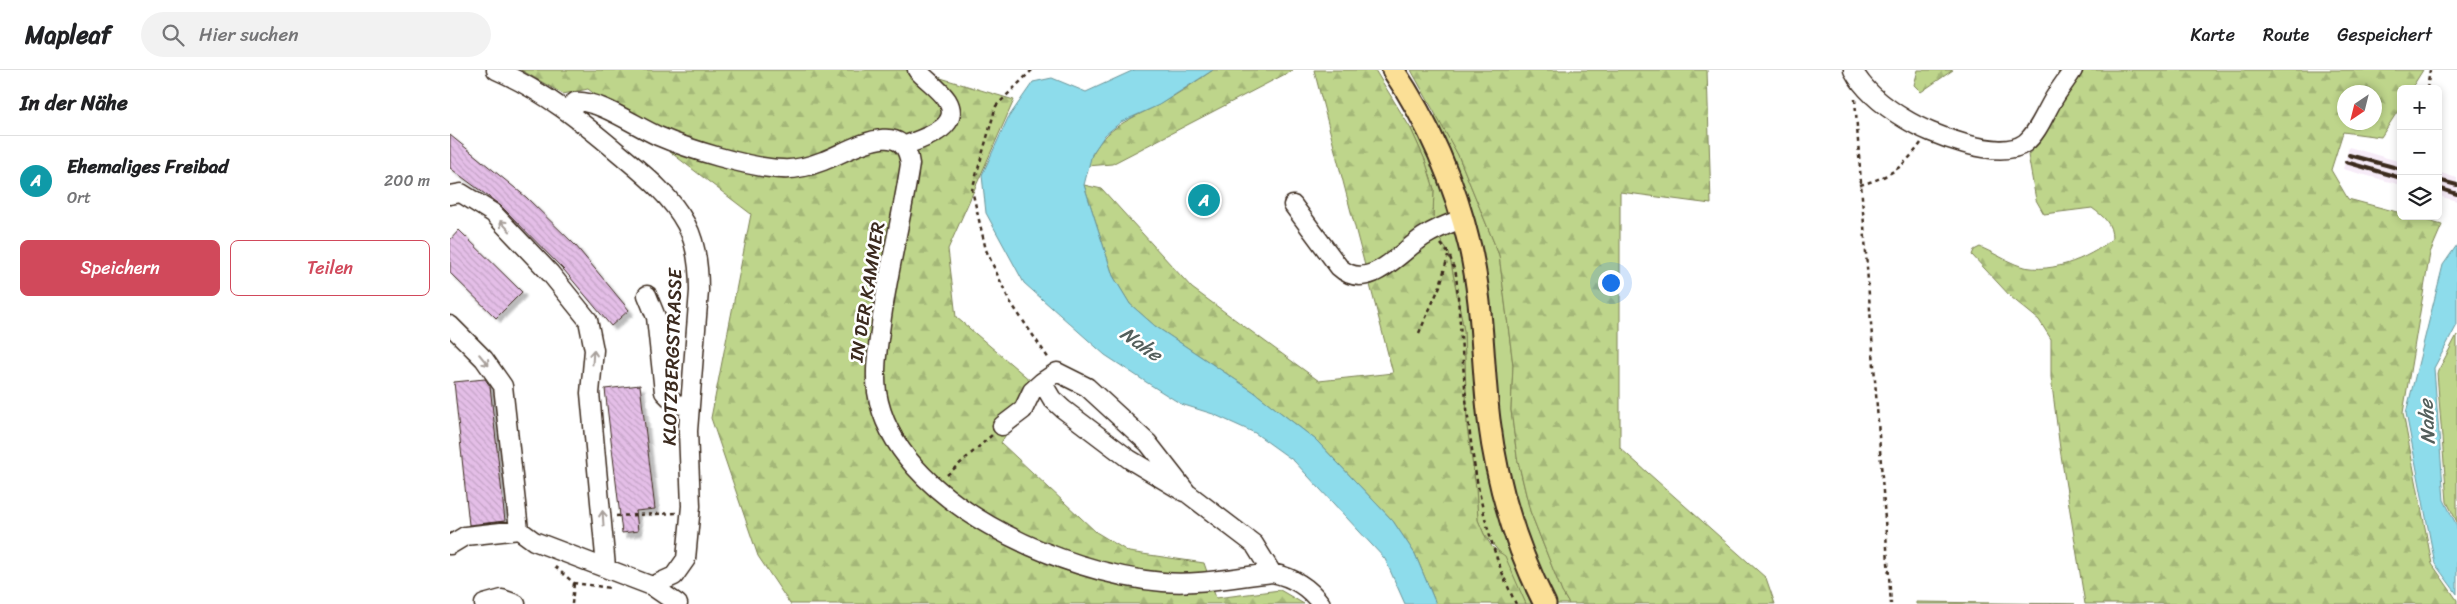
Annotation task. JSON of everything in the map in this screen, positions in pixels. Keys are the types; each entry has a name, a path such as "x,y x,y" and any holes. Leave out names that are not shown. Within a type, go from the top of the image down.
{"main road":[{"path":"1393,70 1439,153 1462,218 1476,281 1489,419 1495,457 1517,539 1545,604"}],"street":[{"name":"KLOTZBERGSTRASSE","path":"496,70 526,83 566,109 662,191 677,209 687,226 700,271 690,406 691,511 686,559 674,576 652,586"},
{"path":"566,109 574,102 590,102 659,136 724,157 782,169 800,168 822,162 875,139 890,139 903,146 939,131 947,124 950,113 946,98 917,70"},
{"path":"1852,70 1857,78 1890,110 1929,131 1995,150 2014,149 2031,137 2074,70"},
{"name":"IN DER KAMMER","path":"903,146 910,164 884,303 876,363 876,378 881,409 893,438 911,464 935,486 978,518 1025,544 1078,565 1162,582 1190,583 1272,573"},
{"path":"450,195 461,193 493,213 550,273 588,320 594,350 590,393 606,567"},
{"path":"1293,205 1339,267 1345,273 1362,276 1378,272 1434,229 1462,218"},
{"path":"647,295 656,317 664,392 676,404 690,406"},
{"path":"450,325 484,359 503,386 519,530"},
{"path":"1002,426 1023,410 1032,391 1057,372 1087,387 1148,442 1187,493"},
{"path":"1042,382 1052,400 1063,409 1129,459 1187,493 1254,544 1272,573 1282,575 1301,584 1321,604"},
{"path":"450,544 464,536 519,530 534,542 606,567 652,586 678,604"},
{"path":"484,604 502,599 516,604"}],"path":[{"path":"1032,70 996,106 972,190 986,250 1009,300 1057,372"},
{"path":"2428,85 2430,70"},
{"path":"1854,96 1891,604"},
{"path":"1860,185 1889,175 1896,170 1915,151 1929,131"},
{"path":"1419,333 1440,286 1449,254"},
{"path":"935,486 1002,426"},
{"path":"619,517 691,511"},
{"path":"572,604 574,583"}],"shaded area":[{"path":"2349,147 2397,161 2397,184 2343,169"},
{"path":"2442,173 2457,178 2457,201 2442,197"}],"green space":[{"path":"521,70 914,70 1014,100 948,249 956,317 1031,381 1025,401 1001,443 1096,532 1129,552 1204,563 1216,598 1280,590 1304,604 790,604 758,556 711,418 751,214 588,89 563,94"},
{"path":"1213,70 1293,70 1112,164 1087,166 1093,153 1107,134 1125,122 1172,97"},
{"path":"1314,70 1375,70 1411,129 1425,160 1434,189 1433,216 1438,237 1449,253 1464,331 1467,427 1476,488 1478,520 1492,547 1505,556 1526,604 1436,604 1415,554 1393,521 1316,440 1254,392 1155,326 1130,304 1113,276 1084,185 1102,189 1192,288 1319,381 1393,373"},
{"path":"1411,70 1707,70 1711,204 1620,192 1620,448 1766,578 1775,604 1569,604 1562,592 1530,511 1517,457 1511,410 1513,365 1499,255 1458,155"},
{"path":"1918,70 1953,70 1921,92 1914,85"},
{"path":"2058,70 2423,70 2414,85 2397,85 2397,112 2381,137 2343,132 2331,170 2348,199 2397,212 2397,220 2425,220 2442,225 2430,253 2403,413 2432,564 2457,600 2457,604 2085,604 2060,449 2051,377 2051,339 2039,320 2011,297 1972,255 1974,250 1980,247 2015,264 2027,267 2053,267 2079,259 2112,239 2109,225 2092,208 2044,214 2036,200 2028,155 2054,116 2059,95"},
{"path":"1437,115 1458,155 1499,255 1513,365 1511,410 1517,457 1530,511 1562,592 1569,604 1526,604 1501,554 1484,534 1478,520 1476,488 1467,427 1464,331 1449,253 1438,237 1433,216 1434,189 1425,160 1411,129"},
{"path":"2457,335 2457,522 2447,502 2437,373"},
{"path":"1916,602 2075,604 1916,604"}],"water":[{"name":"Nahe","path":"1134,70 1213,70 1159,105 1121,122 1105,135 1092,154 1084,185 1113,276 1130,304 1155,326 1254,392 1316,440 1393,521 1415,554 1436,604 1405,604 1385,559 1294,461 1255,433 1213,414 1181,404 1105,355 1024,283 986,213 982,175 1008,118 1033,82 1052,78 1086,92"},
{"name":"Nahe","path":"2457,245 2457,325 2434,368 2444,500 2457,526 2457,594 2435,564 2406,413 2443,265"}],"building":[{"path":"450,135 526,197 576,246 629,310 611,326 564,270 501,206 450,168"},
{"path":"459,230 522,292 496,318 450,273 450,240"},
{"path":"485,379 490,386 505,521 469,525 454,382"},
{"path":"640,385 655,509 636,511 638,531 622,533 605,389"}],"railway":[{"path":"2349,155 2397,168"},
{"path":"2346,162 2397,177"},
{"path":"2442,181 2457,185"},
{"path":"2442,189 2457,194"}],"place":[{"name":"Ehemaliges Freibad","path":"1204,200"}]}
